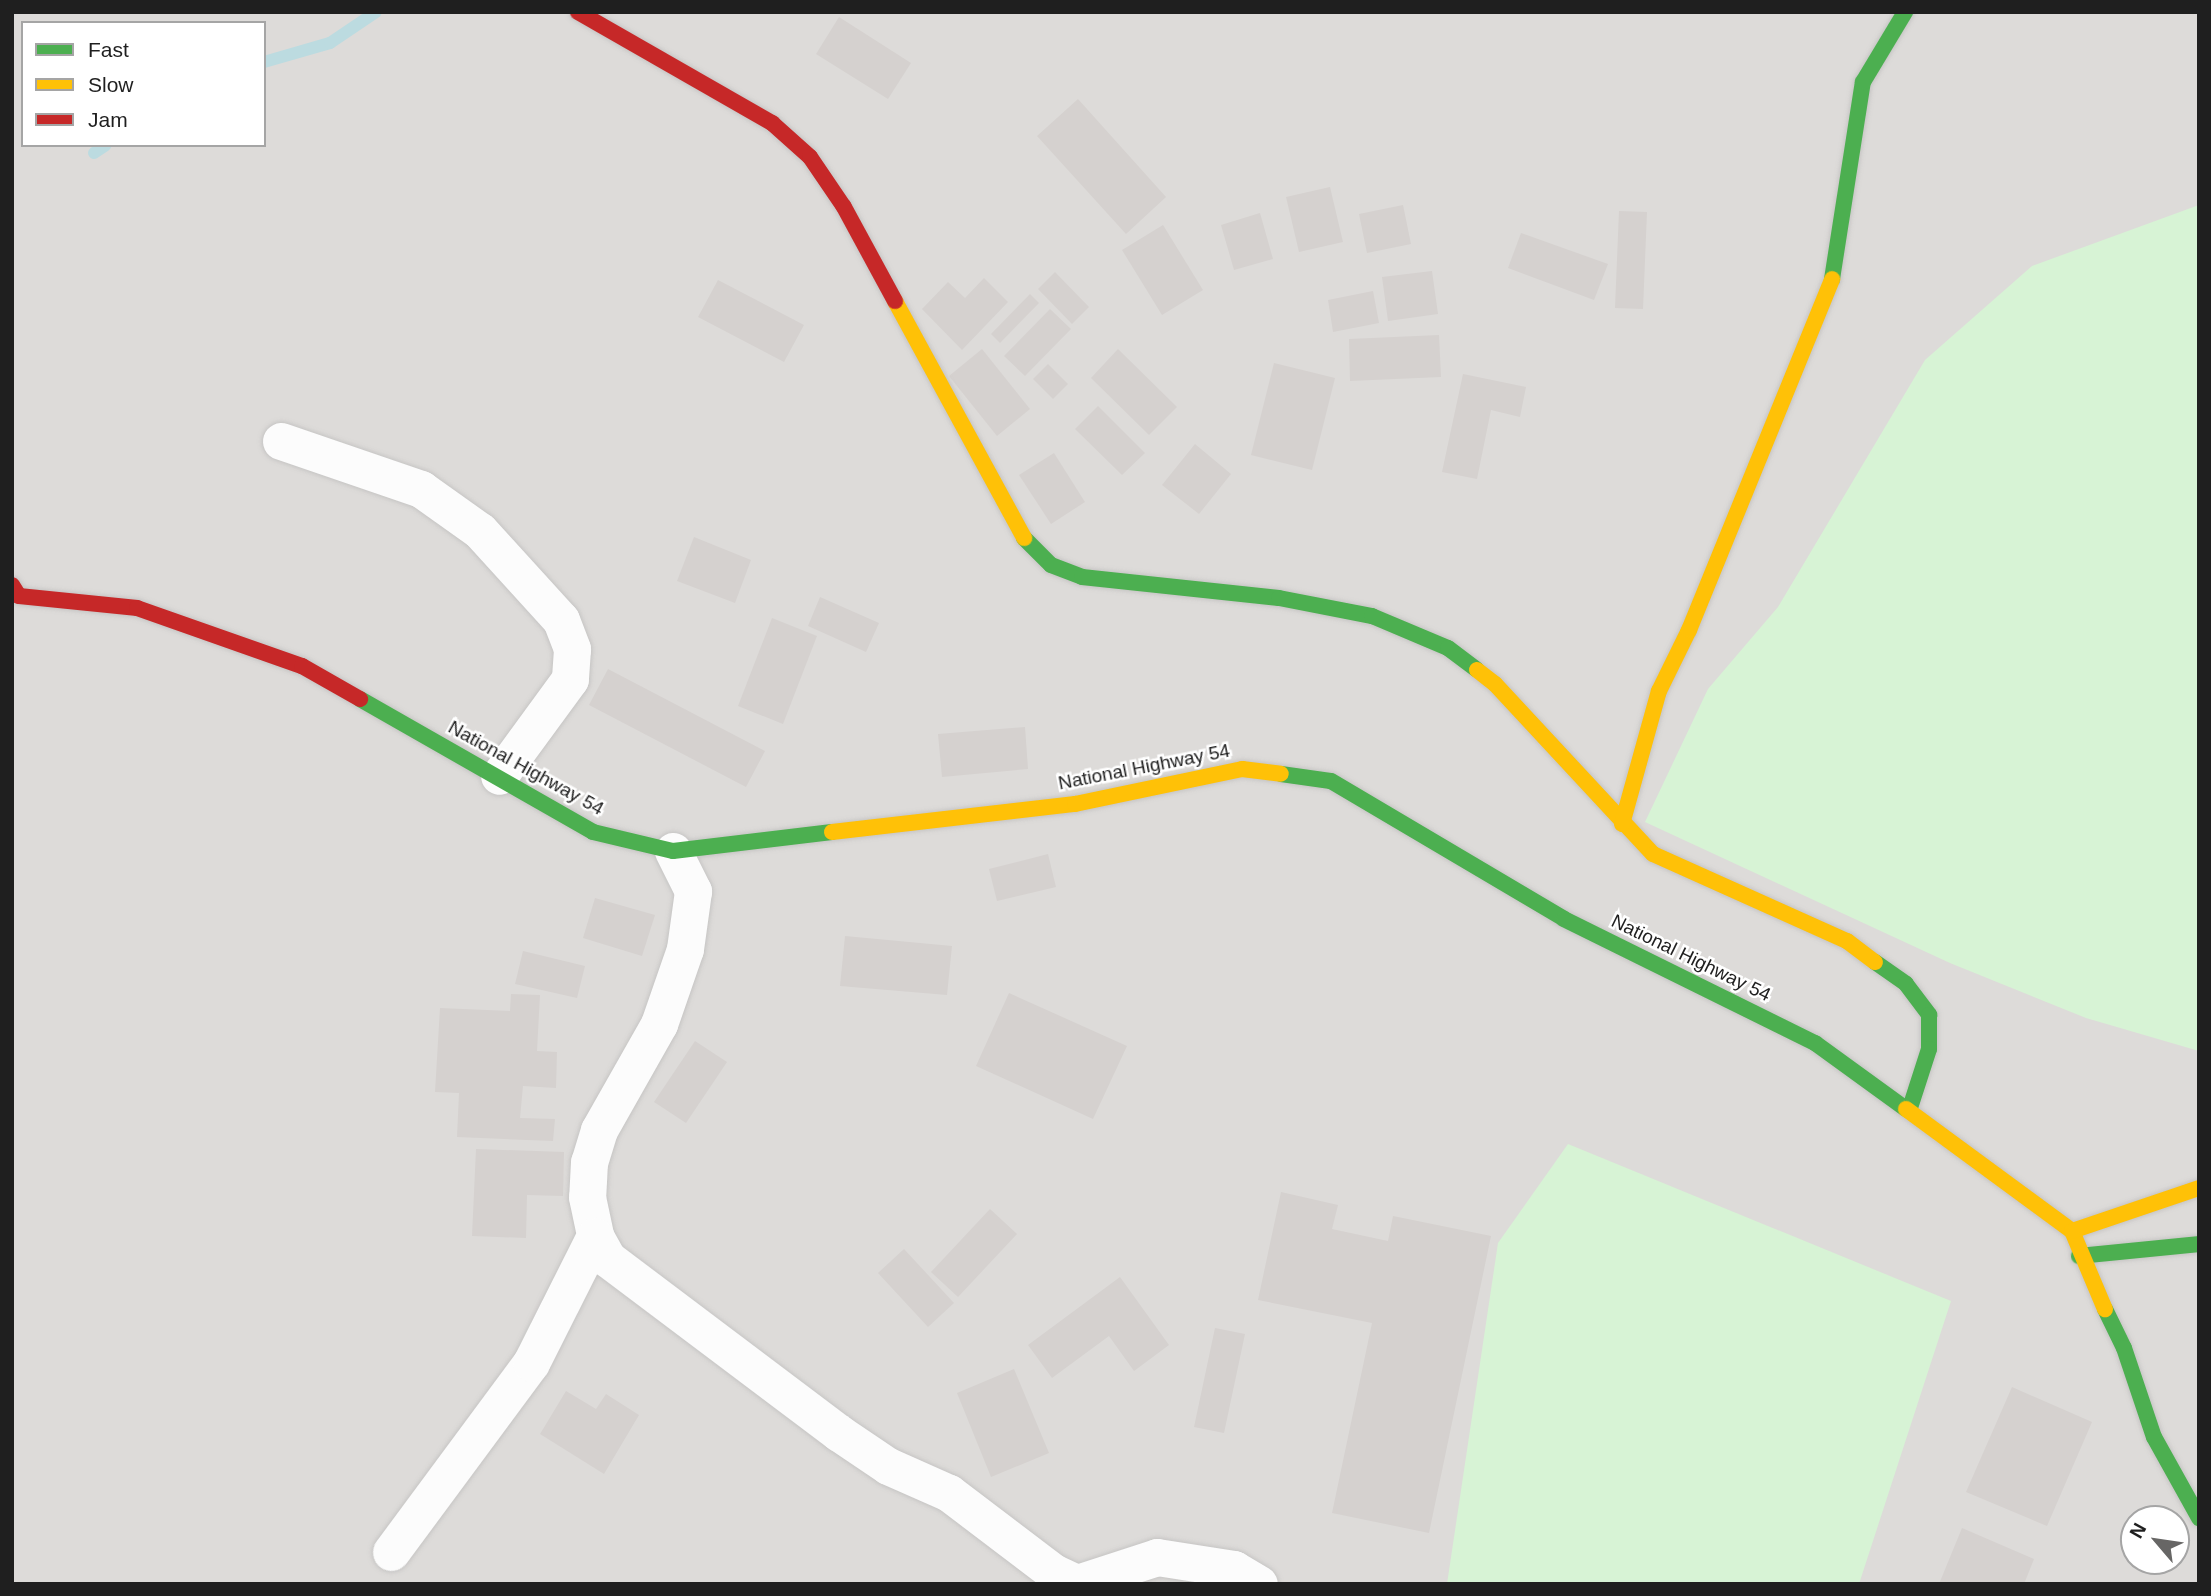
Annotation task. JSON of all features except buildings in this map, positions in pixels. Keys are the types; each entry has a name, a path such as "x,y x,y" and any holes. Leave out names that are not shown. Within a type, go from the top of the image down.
{"main road":[{"path":"578,12 772,123 810,157 844,207 1029,547 1051,565 1082,577 1279,598 1372,616 1448,648 1495,684 1622,824 1653,854 1847,941 1906,984 1929,1016 1929,1049 1909,1111"},
{"path":"1622,824 1637,782 1645,734 1659,691 1699,606 1837,266 1853,123 1863,82 1905,12"},
{"name":"National Highway 54","path":"12,585 19,596 137,608 302,666 593,832 673,851 1075,804 1242,769 1331,781 1564,919 1815,1042 2072,1231"},
{"path":"2199,1188 2072,1231 2079,1256 2124,1348 2154,1437 2199,1518"},
{"path":"2079,1256 2199,1244"}],"street":[{"path":"281,441 421,489 480,531 561,620 572,649 570,679 499,776"},
{"path":"673,851 693,891 685,949 659,1024 599,1130 589,1163 587,1197 595,1236 608,1259 839,1433 888,1466 948,1493 1053,1573 1077,1583 1157,1558 1234,1569 1259,1584"},
{"path":"391,1552 531,1363 595,1236"}],"shaded area":[{"path":"12,12 2199,12 2199,1584 12,1584"}],"green space":[{"path":"2199,205 2199,1051 2086,1018 1950,963 1645,822 1708,689 1778,607 1925,360 2032,266"},
{"path":"1568,1144 1951,1301 1859,1584 1447,1584 1498,1243"}],"waterway":[{"path":"266,61 330,43 376,12"},
{"path":"94,153 103,147"}],"traffic: fast":[{"path":"1832,279 1863,82 1905,12"},
{"path":"1024,538 1051,565 1082,577 1279,598 1372,616 1448,648 1477,670"},
{"path":"360,699 593,832 673,851 832,832"},
{"path":"1281,774 1331,781 1564,919 1815,1043 1906,1109"},
{"path":"1875,962 1906,984 1929,1015 1929,1049 1909,1111"},
{"path":"2079,1256 2199,1244"},
{"path":"2105,1309 2124,1348 2154,1437 2199,1518"}],"traffic: slow":[{"path":"1622,824 1659,691 1689,630 1832,279"},
{"path":"895,301 1024,538"},
{"path":"1477,670 1495,684 1653,854 1847,941 1875,962"},
{"path":"832,832 1075,804 1242,769 1281,774"},
{"path":"1906,1109 2072,1231 2105,1309"},
{"path":"2072,1231 2199,1188"}],"traffic: jam":[{"path":"578,12 772,123 810,157 844,207 895,301"},
{"path":"12,585 19,596 137,608 302,666 360,699"}]}
